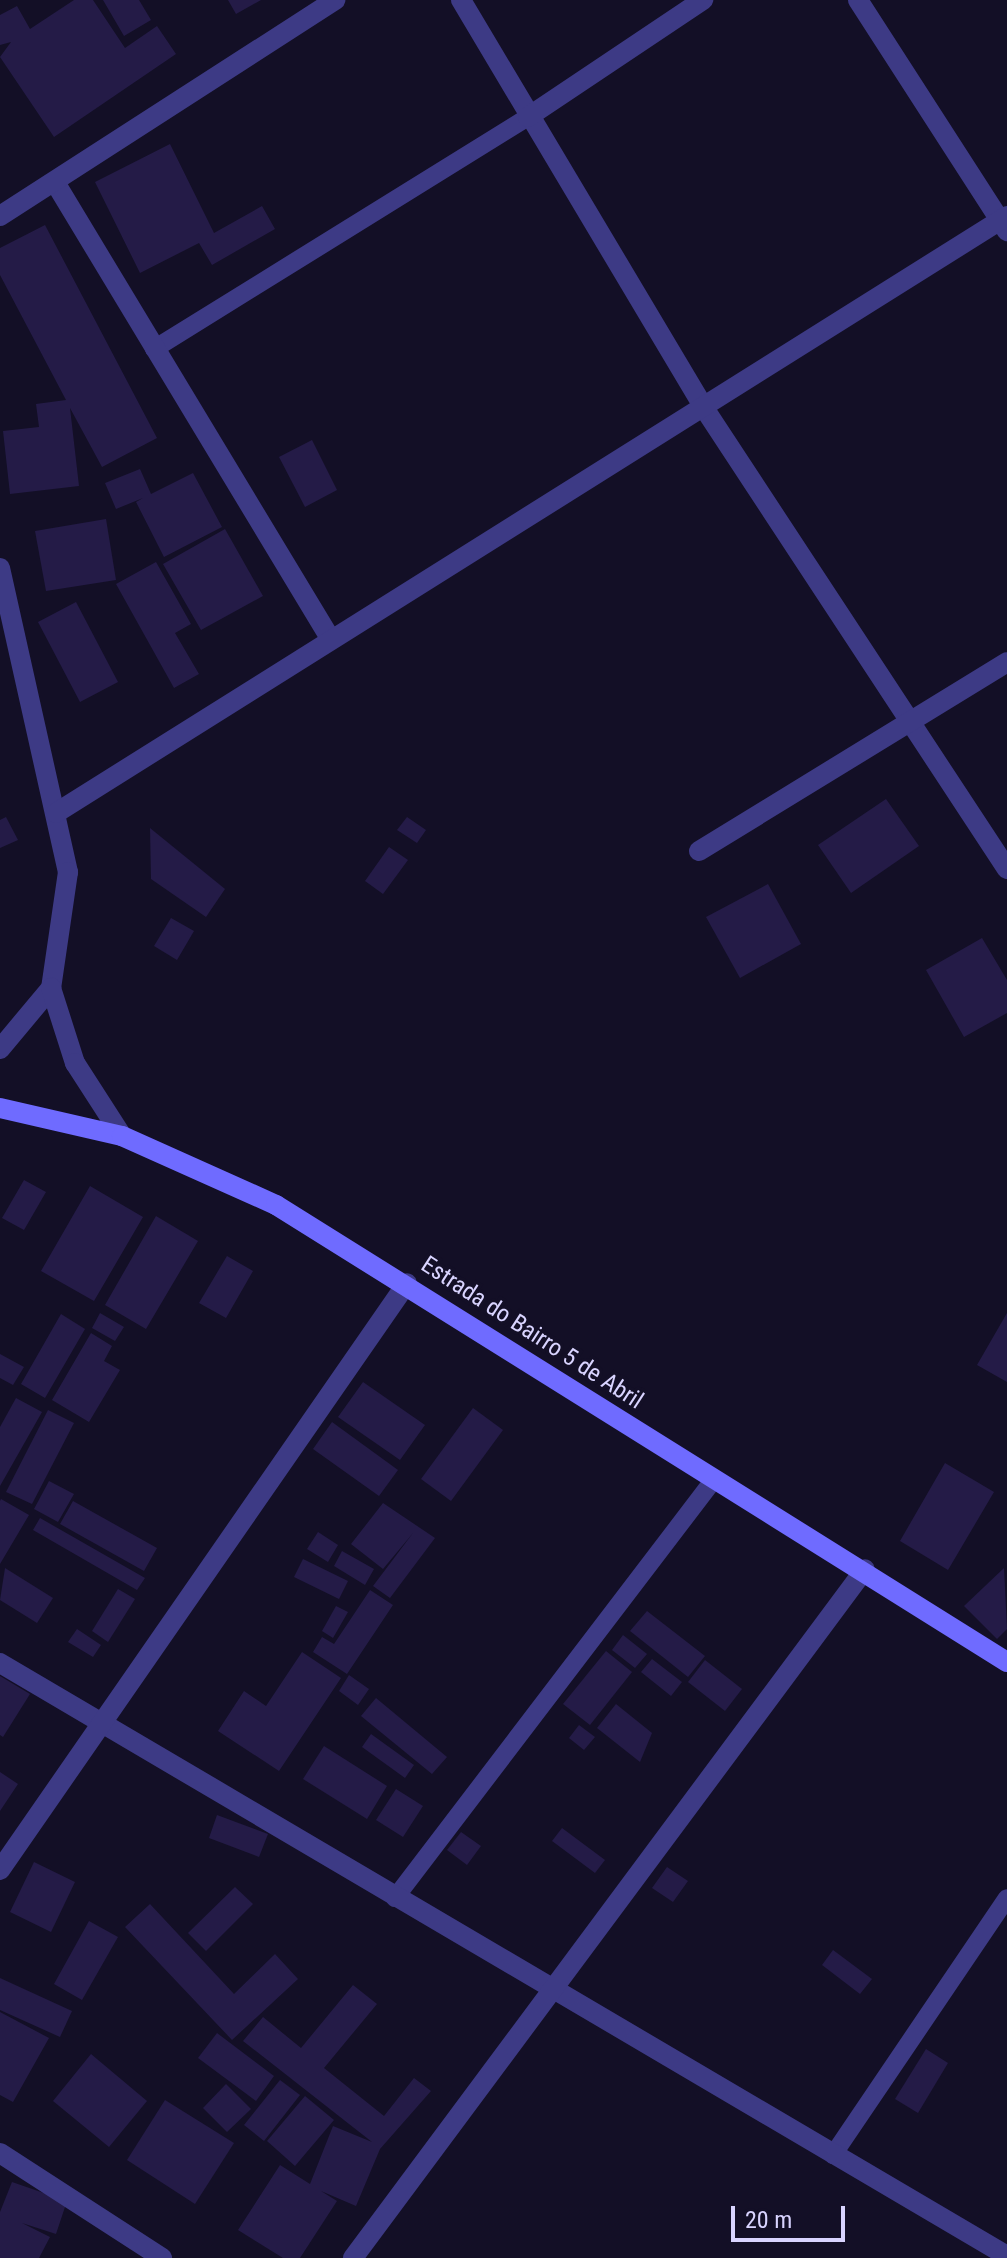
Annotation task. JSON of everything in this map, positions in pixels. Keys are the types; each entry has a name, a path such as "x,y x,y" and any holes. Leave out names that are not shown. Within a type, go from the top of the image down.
{"street":[{"path":"0,216 56,184 335,0"},
{"path":"461,0 706,411 915,721 1007,869"},
{"path":"528,117 703,0"},
{"path":"56,813 330,638 706,411 1005,222 858,0"},
{"path":"56,184 330,638"},
{"path":"0,568 68,872 51,988 75,1063 122,1136"},
{"path":"699,851 1007,662"},
{"path":"0,1049 51,988"},
{"name":"Estrada do Bairro 5 de Abril","path":"0,1108 122,1136 276,1205 407,1283 712,1482 865,1569 1007,1662"},
{"path":"0,1870 99,1721 407,1283"},
{"path":"353,2258 554,1994 865,1569"},
{"path":"0,1663 554,1994 1007,2256"},
{"path":"2,2157 162,2258"}],"lane":[{"path":"154,349 528,117"},
{"path":"395,1898 712,1482"},
{"path":"833,2155 1007,1898"}],"building":[{"path":"74,0 93,0 125,48 157,26 176,54 54,137 0,57 11,42 0,45 0,15 17,6 30,29"},
{"path":"103,0 139,0 151,20 124,36"},
{"path":"228,0 261,0 236,14"},
{"path":"170,144 214,233 262,206 275,229 212,265 199,243 140,273 95,182"},
{"path":"45,225 157,438 102,467 70,408 79,486 10,494 3,431 39,427 36,404 66,400 0,275 0,248"},
{"path":"312,440 337,490 305,507 279,457"},
{"path":"140,469 151,494 193,473 222,527 164,557 136,502 143,498 116,509 105,483"},
{"path":"106,519 116,580 46,591 35,531"},
{"path":"225,529 263,596 201,630 163,564"},
{"path":"156,562 191,624 175,633 199,674 174,688 116,584"},
{"path":"76,602 118,682 80,702 38,622"},
{"path":"886,799 919,846 851,893 818,845"},
{"path":"6,817 18,840 0,848 0,820"},
{"path":"407,817 426,830 417,843 397,830"},
{"path":"150,828 225,889 206,917 151,879"},
{"path":"389,847 408,860 383,894 365,881"},
{"path":"768,884 801,944 740,978 706,917"},
{"path":"171,918 194,931 177,960 154,946"},
{"path":"982,938 1007,980 1007,1013 964,1037 926,970"},
{"path":"24,1180 46,1192 24,1230 2,1218"},
{"path":"90,1186 143,1217 94,1301 41,1271"},
{"path":"156,1216 198,1241 146,1329 105,1305"},
{"path":"227,1256 253,1271 226,1318 199,1303"},
{"path":"100,1313 124,1327 115,1341 92,1328"},
{"path":"1007,1313 1007,1382 977,1365"},
{"path":"61,1314 85,1329 45,1398 21,1384"},
{"path":"91,1333 112,1346 104,1361 120,1370 89,1422 52,1400"},
{"path":"0,1354 24,1367 13,1385 0,1378"},
{"path":"363,1382 425,1425 400,1460 338,1417"},
{"path":"16,1398 42,1412 0,1486 0,1427"},
{"path":"473,1408 503,1430 451,1501 421,1479"},
{"path":"48,1410 74,1423 32,1504 6,1492"},
{"path":"332,1422 398,1470 379,1496 313,1449"},
{"path":"945,1463 994,1492 948,1570 900,1541"},
{"path":"49,1481 74,1494 58,1522 34,1509"},
{"path":"0,1501 29,1515 0,1564"},
{"path":"73,1501 157,1548 144,1571 60,1524"},
{"path":"383,1503 435,1538 390,1598 373,1586 413,1533 383,1569 351,1544"},
{"path":"40,1518 145,1578 137,1590 33,1530"},
{"path":"318,1532 338,1545 328,1562 307,1549"},
{"path":"342,1551 374,1569 365,1585 334,1566"},
{"path":"303,1559 348,1581 339,1599 294,1577"},
{"path":"5,1568 53,1598 37,1623 0,1600"},
{"path":"1004,1568 1007,1629 997,1639 964,1606"},
{"path":"118,1589 135,1599 108,1642 92,1631"},
{"path":"370,1590 393,1605 347,1674 313,1652 322,1637 334,1644"},
{"path":"336,1606 348,1612 333,1638 322,1631"},
{"path":"647,1611 705,1656 688,1677 630,1631"},
{"path":"77,1629 101,1645 93,1657 68,1642"},
{"path":"623,1635 647,1654 635,1668 612,1650"},
{"path":"606,1651 632,1672 590,1725 563,1704"},
{"path":"302,1652 341,1678 279,1771 218,1731 244,1691 266,1706"},
{"path":"652,1659 682,1682 671,1696 641,1672"},
{"path":"705,1660 742,1689 725,1711 688,1682"},
{"path":"349,1675 369,1689 358,1705 339,1691"},
{"path":"0,1676 30,1694 3,1737 0,1735"},
{"path":"376,1698 447,1757 432,1774 361,1716"},
{"path":"616,1704 652,1733 640,1762 597,1728"},
{"path":"579,1725 595,1737 584,1750 569,1738"},
{"path":"371,1734 414,1765 405,1778 362,1747"},
{"path":"324,1746 387,1786 367,1819 303,1779"},
{"path":"0,1772 18,1784 0,1811"},
{"path":"396,1789 423,1806 403,1837 376,1820"},
{"path":"217,1815 268,1834 259,1857 209,1838"},
{"path":"562,1828 605,1860 595,1873 552,1841"},
{"path":"461,1832 481,1846 467,1865 447,1850"},
{"path":"34,1862 75,1882 51,1932 10,1912"},
{"path":"667,1867 688,1881 673,1902 652,1888"},
{"path":"235,1887 253,1904 206,1951 188,1933"},
{"path":"150,1904 234,1994 275,1954 298,1979 232,2040 125,1927"},
{"path":"89,1921 118,1937 82,2000 54,1984"},
{"path":"833,1950 872,1979 860,1994 822,1965"},
{"path":"0,1978 72,2011 60,2037 0,2010"},
{"path":"353,1985 377,2004 324,2068 384,2116 414,2078 431,2091 380,2149 356,2206 321,2191 337,2201 300,2258 283,2258 238,2230 280,2165 310,2184 333,2126 372,2142 243,2041 263,2017 301,2048"},
{"path":"0,2012 49,2038 13,2102 0,2095"},
{"path":"217,2033 274,2076 256,2101 198,2058"},
{"path":"926,2049 948,2063 918,2113 895,2099"},
{"path":"91,2054 147,2101 109,2147 53,2101"},
{"path":"280,2080 300,2095 264,2141 244,2125"},
{"path":"226,2084 251,2109 227,2132 203,2108"},
{"path":"305,2096 334,2120 295,2166 267,2141"},
{"path":"165,2100 234,2143 195,2204 127,2160"},
{"path":"12,2182 67,2201 56,2234 22,2223 50,2237 39,2258 0,2258 0,2212"}]}
